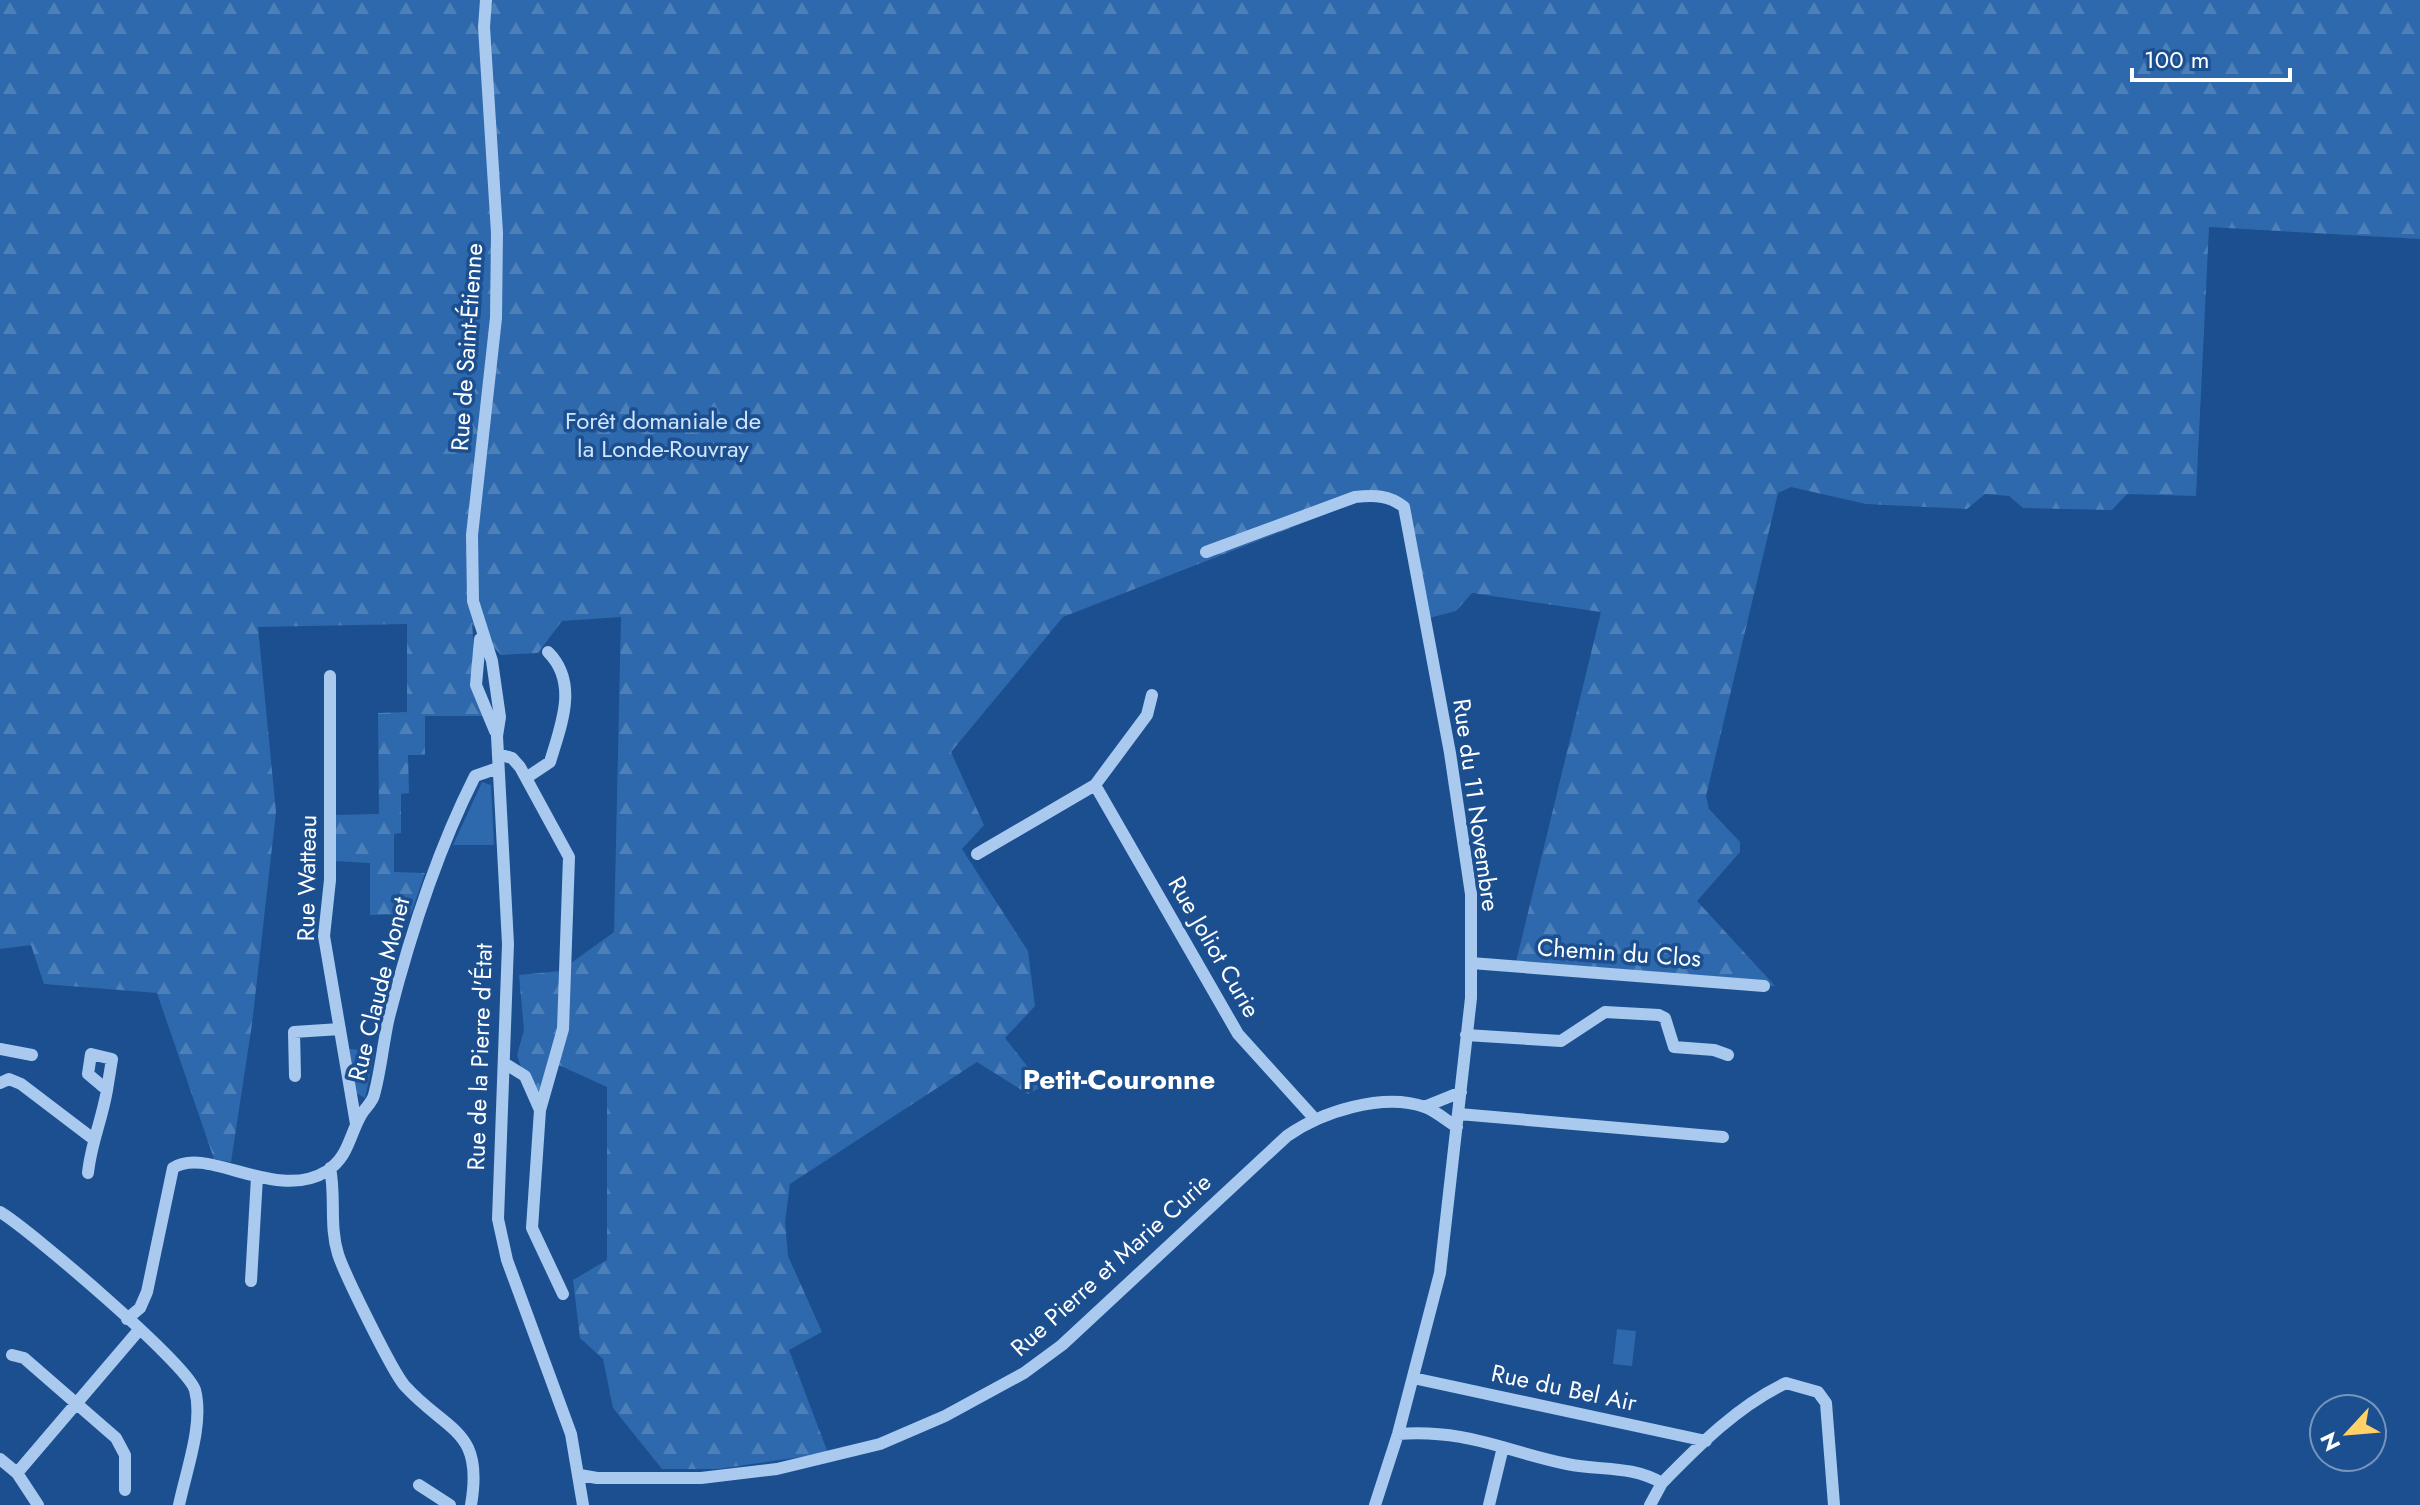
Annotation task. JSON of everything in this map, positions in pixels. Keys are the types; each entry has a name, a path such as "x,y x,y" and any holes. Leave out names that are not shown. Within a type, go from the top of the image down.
{"street":[{"name":"Rue de Saint-Étienne","path":"473,601 472,535 496,318 497,233 484,27 486,0"},
{"name":"Rue du 11 Novembre","path":"1206,552 1355,497 1375,495 1394,499 1404,507 1450,753 1471,894 1471,963 1461,1092 1440,1273 1398,1434 1375,1505"},
{"name":"Rue de la Pierre d'État","path":"473,601 492,661 500,717 498,768 508,944 497,1166 500,1236 568,1424 580,1475 583,1505"},
{"path":"481,632 476,685 492,716 497,736"},
{"path":"526,778 550,762 564,714 566,683 558,662 548,652"},
{"name":"Rue Watteau","path":"330,676 330,880 324,936 357,1127"},
{"path":"977,854 1095,785 1147,715 1152,695"},
{"path":"498,754 512,758 526,778 569,857 563,1029 540,1110 532,1228 563,1294"},
{"name":"Rue Claude Monet","path":"330,1168 347,1150 374,1096 388,1021 427,891 475,776 498,768"},
{"name":"Rue Joliot Curie","path":"1095,785 1238,1034 1314,1118"},
{"name":"Chemin du Clos","path":"1471,963 1764,986"},
{"path":"1466,1035 1561,1041 1605,1012 1659,1015 1665,1018 1668,1037 1674,1047 1714,1050 1728,1055"},
{"path":"295,1076 294,1032 340,1029"},
{"path":"0,1049 32,1055"},
{"path":"504,1063 525,1076 540,1110"},
{"path":"1,1080 21,1084 92,1138"},
{"path":"88,1173 92,1138 100,1127 107,1090"},
{"name":"Rue Pierre et Marie Curie","path":"1424,1107 1461,1092"},
{"name":"Rue Pierre et Marie Curie","path":"580,1475 597,1478 686,1478 777,1469 880,1444 945,1416 1013,1380 1062,1345 1287,1136 1314,1118 1350,1107 1394,1103 1424,1107 1458,1121"},
{"path":"1458,1121 1723,1137"},
{"path":"127,1319 140,1308 147,1292 171,1171 188,1162 257,1177 297,1181 330,1168 332,1218 338,1255 403,1384 462,1436 477,1470 471,1505"},
{"path":"251,1281 257,1177"},
{"path":"0,1212 127,1319 182,1369 194,1386 198,1408 179,1505"},
{"path":"17,1473 139,1330"},
{"path":"12,1355 24,1358 121,1445 125,1455 125,1490"},
{"name":"Rue du Bel Air","path":"1413,1378 1706,1441"},
{"path":"1650,1505 1662,1483 1706,1441 1764,1394 1786,1383 1818,1392 1826,1403 1834,1505"},
{"path":"1398,1434 1458,1434 1568,1464 1641,1471 1662,1483"},
{"path":"1489,1505 1503,1447"},
{"path":"0,1459 17,1473 38,1505"},
{"path":"419,1485 450,1505"}],"green space":[{"name":"Forêt domaniale de la Londe-Rouvray","path":"0,0 2420,0 2420,239 2209,227 2196,496 2127,494 2112,510 2023,508 2009,496 1985,494 1967,509 1866,504 1791,487 1778,493 1706,796 1709,809 1740,842 1740,852 1697,901 1775,986 1515,966 1601,612 1472,593 1456,611 1425,619 1407,510 1370,497 1063,617 951,752 984,825 962,849 1028,951 1035,1006 1005,1038 1043,1086 1028,1094 977,1062 790,1184 785,1222 788,1256 822,1332 789,1350 828,1453 718,1469 662,1469 613,1408 603,1359 580,1338 573,1280 607,1260 607,1087 552,1062 540,1092 528,1088 517,1055 524,1030 519,975 560,971 614,932 621,617 562,621 538,653 501,655 472,624 473,680 487,716 425,716 425,755 408,755 409,793 401,794 401,833 394,834 394,872 425,873 411,914 370,915 370,863 333,861 334,815 379,814 378,713 407,712 407,624 258,627 276,812 252,1024 231,1162 214,1159 157,993 44,984 31,945 0,949"},
{"path":"482,782 491,785 494,845 453,845"},
{"path":"349,1049 375,1051 365,1098 356,1093"},
{"path":"1617,1329 1636,1331 1632,1366 1613,1364"}],"district":[{"name":"Petit-Couronne","path":"1119,1079"}]}
